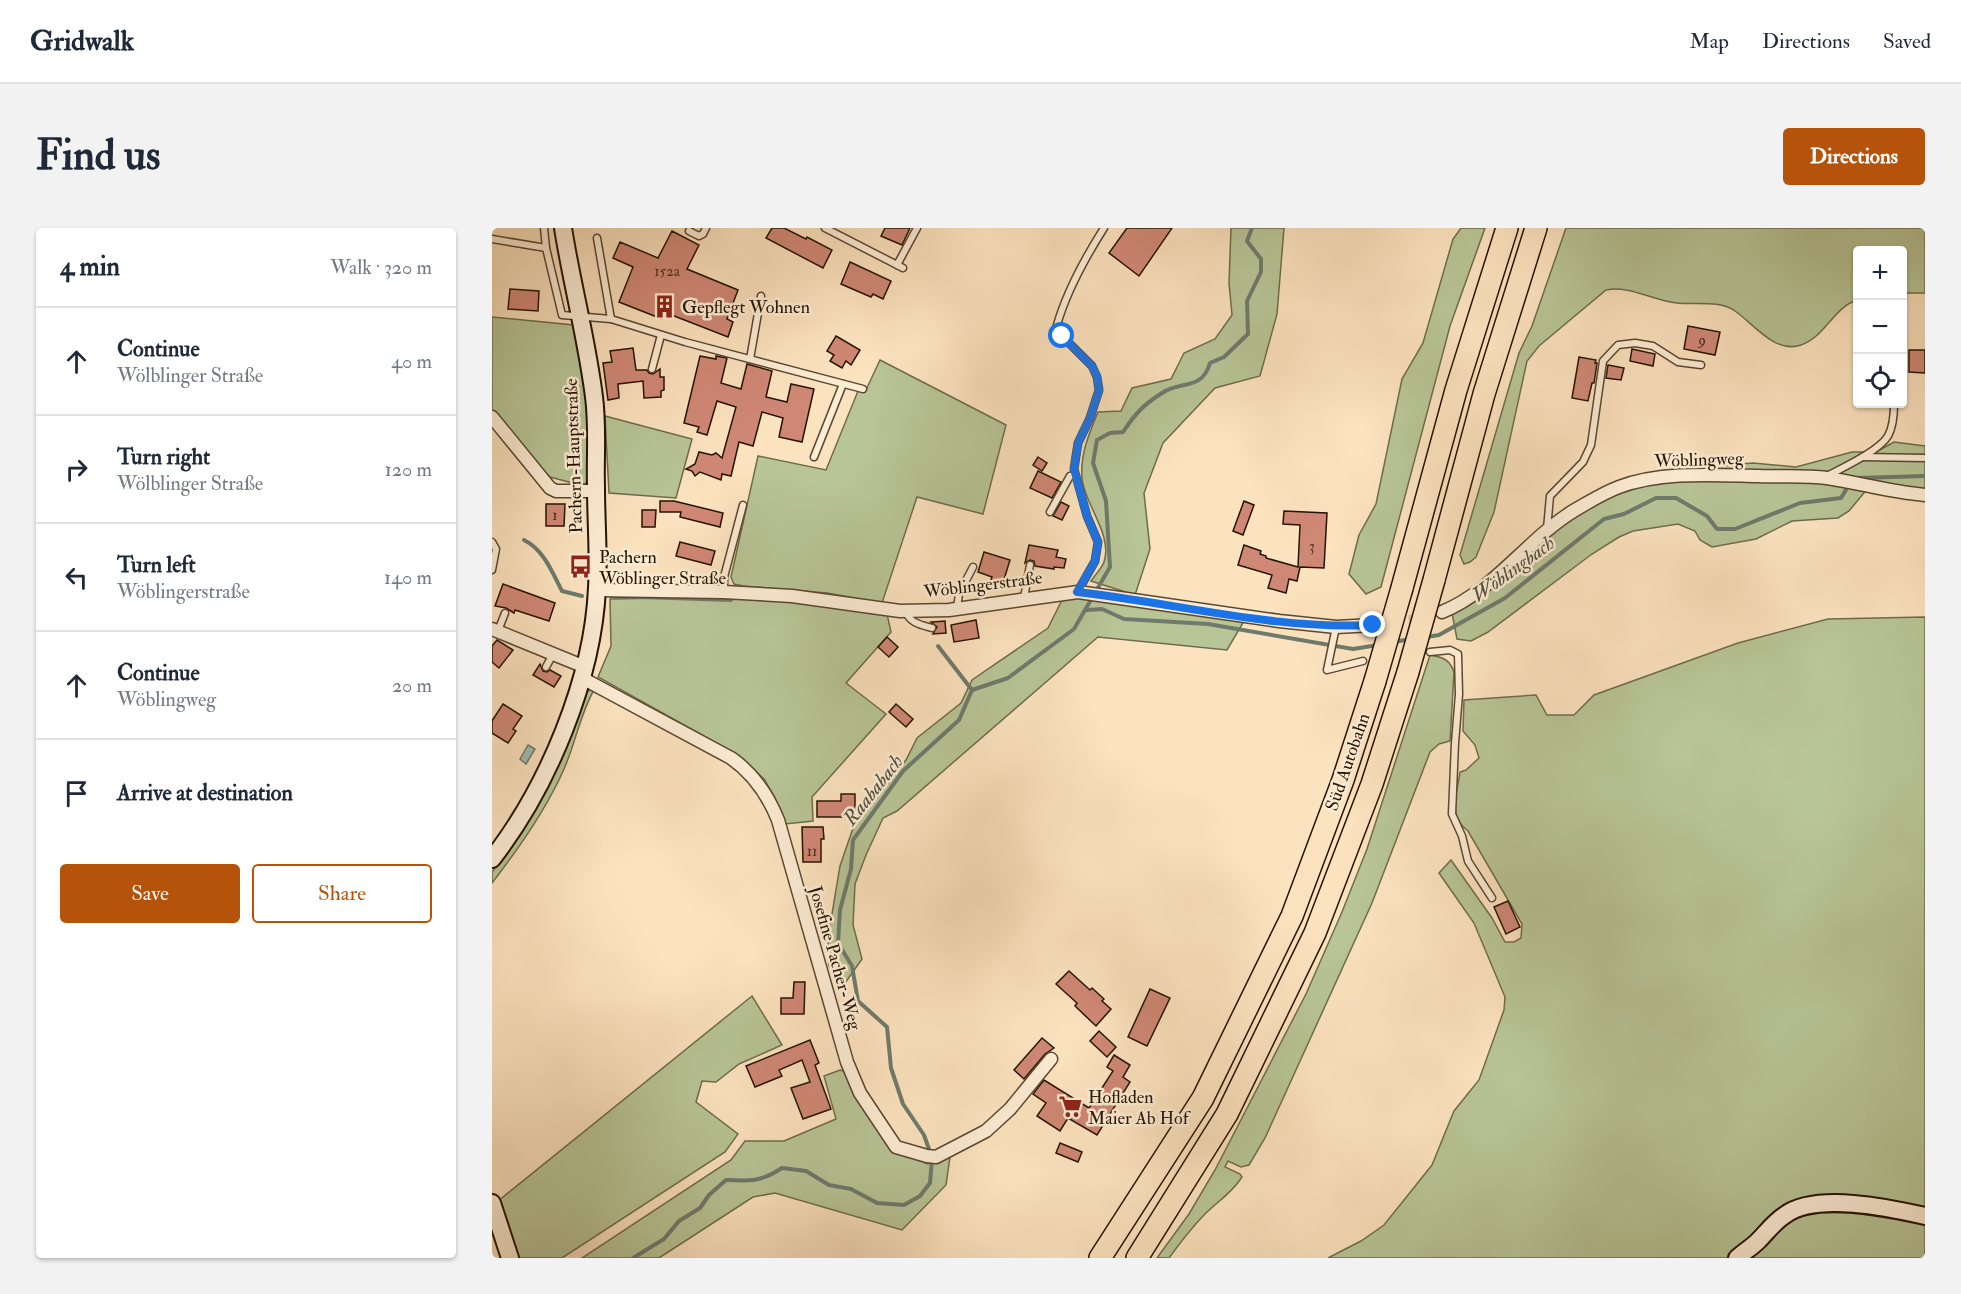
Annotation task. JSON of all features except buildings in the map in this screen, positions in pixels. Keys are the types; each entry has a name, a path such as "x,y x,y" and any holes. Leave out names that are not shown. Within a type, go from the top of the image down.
{"highway":[{"name":"Süd Autobahn","path":"1100,1258 1203,1098 1292,916 1343,780 1375,681 1456,390 1507,228"},
{"name":"Süd Autobahn","path":"1137,1258 1227,1114 1316,933 1372,784 1408,672 1484,394 1536,228"}],"main road":[{"name":"Pachern-Hauptstraße","path":"492,859 517,824 540,784 564,729 583,673 597,590 595,401 563,228"},
{"path":"492,1203 510,1258"},
{"path":"1737,1258 1786,1213 1799,1208 1820,1204 1860,1204 1925,1216"}],"street":[{"path":"492,417 550,488 556,491 596,491"},
{"name":"Wöblingweg","path":"1442,612 1483,586 1547,529 1599,496 1639,481 1665,477 1712,475 1824,478 1925,495"},
{"name":"Wöblingerstraße","path":"597,590 724,592 792,596 906,611 957,609 1024,598 1082,592 1335,629"},
{"path":"1335,629 1373,625"},
{"name":"Josefine Pacher-Weg","path":"495,630 553,654 731,758 745,769 761,787 778,820 843,1052 860,1093 896,1147 931,1156 986,1131 1010,1109 1052,1059"}],"lane":[{"path":"544,228 546,248 562,315 611,320 863,389"},
{"path":"689,231 699,236 706,228"},
{"path":"825,228 900,266 916,228"},
{"path":"1082,592 1095,561 1098,542 1087,516 1074,469 1078,443 1090,418 1099,390 1097,376 1092,366 1062,336 1057,325 1062,308 1088,254 1104,228"},
{"path":"597,238 611,320"},
{"path":"492,240 546,248"},
{"path":"750,359 761,296"},
{"path":"652,369 661,334"},
{"path":"1547,529 1550,496 1583,462 1592,446 1604,361 1618,345 1635,343 1653,346 1678,362 1701,365"},
{"path":"814,457 843,384"},
{"path":"1824,478 1863,457 1887,437 1894,408"},
{"path":"1863,457 1925,458"},
{"path":"1050,512 1070,477 1075,475"},
{"path":"724,592 724,577 743,505"},
{"path":"492,542 496,549 492,570"},
{"path":"1024,598 1030,565"},
{"path":"957,609 959,594 973,567"},
{"path":"906,611 908,617 916,623 932,628"},
{"path":"495,630 505,613"},
{"path":"1335,629 1327,670 1363,661"},
{"path":"1430,652 1450,650 1458,654 1459,694 1452,814 1462,836 1468,861 1492,898"},
{"path":"546,667 553,654"}],"green space":[{"path":"1231,228 1284,228 1277,314 1260,376 1215,388 1163,443 1144,493 1150,549 1135,595 1091,581 1103,564 1106,552 1102,531 1082,479 1084,453 1091,428 1098,412 1121,411 1132,388 1171,379 1184,353 1215,339 1232,315 1229,283"},
{"path":"1461,228 1485,228 1450,326 1381,587 1366,594 1349,574 1359,535 1376,504 1402,379 1423,343 1453,239"},
{"path":"1566,228 1925,228 1925,293 1907,293 1907,246 1853,246 1853,302 1842,309 1817,336 1801,345 1791,347 1774,342 1735,311 1722,305 1668,302 1633,291 1606,290 1539,346 1527,361 1494,512 1476,557 1464,564 1460,555 1519,353 1532,326"},
{"path":"492,317 574,325 588,400 591,482 580,485 550,477 523,450 492,412"},
{"path":"880,360 1006,425 983,514 917,497 882,603 827,593 734,584 731,577 758,456 826,470 858,391 865,392"},
{"path":"605,416 692,439 676,498 609,493"},
{"path":"1894,442 1925,446 1925,489 1873,482 1849,511 1838,518 1792,521 1756,539 1712,547 1700,540 1695,531 1678,524 1633,531 1592,554 1488,632 1471,641 1457,639 1452,613 1552,531 1619,493 1647,485 1677,482 1678,469 1753,463 1796,467 1852,452 1876,452"},
{"path":"1080,596 1244,621 1227,650 1098,637 897,811 883,818 855,884 853,925 862,959 843,986 829,966 828,938 840,866 852,831 867,805 906,760 917,738 961,703 972,680 1048,628 1063,598"},
{"path":"725,597 807,601 887,614 891,632 846,683 886,714 812,797 813,821 785,824 774,796 764,779 738,755 598,677 611,646 610,599"},
{"path":"1925,617 1925,1258 1328,1258 1361,1241 1384,1225 1432,1165 1454,1111 1479,1080 1504,1010 1505,997 1474,923 1439,873 1451,860 1492,918 1505,942 1514,942 1521,938 1522,924 1468,831 1457,818 1455,811 1460,772 1466,770 1479,758 1475,745 1463,731 1464,700 1536,695 1547,715 1574,715 1594,695 1738,643 1828,619"},
{"path":"1430,655 1445,660 1454,672 1450,741 1439,744 1430,752 1372,903 1265,1138 1249,1165 1241,1167 1228,1161 1225,1167 1242,1177 1238,1183 1200,1219 1169,1258 1157,1258 1189,1214 1215,1170 1306,994 1367,849"},
{"path":"594,690 557,784 532,828 492,883 492,872 522,832 548,788 585,693"},
{"path":"752,996 782,1045 739,1064 716,1082 702,1081 696,1102 738,1134 725,1152 562,1258 517,1258 498,1201"},
{"path":"840,1070 846,1072 907,1156 928,1164 950,1157 946,1185 902,1230 775,1193 753,1197 659,1258 582,1258 731,1160 745,1141 784,1141 836,1119 824,1076"}],"water":[{"path":"528,745 535,749 526,764 520,759"}],"waterway":[{"name":"Raababach","path":"930,1152 924,1135 903,1104 891,1068 887,1027 858,1001 852,966 838,943 840,910 851,869 853,840 903,771 959,720 972,690 1008,678 1074,629 1110,567 1106,501 1093,463 1097,440 1110,433 1123,432 1140,410 1162,393 1202,378 1210,363 1224,357 1248,334 1247,301 1261,272 1261,259 1247,241 1252,228"},
{"name":"Wöblingbach","path":"1857,478 1925,476"},
{"name":"Wöblingbach","path":"1427,637 1439,635 1505,598 1604,519 1624,514 1656,498 1676,498 1707,516 1717,529 1735,529 1800,503 1841,498 1850,483"},
{"path":"524,540 542,556 562,591 582,596"},
{"path":"611,596 731,600"},
{"name":"Wöblingbach","path":"1087,610 1102,609 1124,619 1208,624 1353,649 1378,645"},
{"name":"Wöblingbach","path":"1394,642 1410,639"},
{"path":"938,646 972,690"},
{"name":"Raababach","path":"633,1258 664,1239 679,1221 700,1208 709,1195 726,1180 755,1180 782,1168 806,1171 829,1185 851,1189 877,1203 904,1205 920,1196 930,1183 932,1159"}],"tunnel":[{"path":"1373,625 1411,621 1425,617"}],"place":[{"name":"Gepflegt Wohnen","path":"664,307"},
{"name":"Pachern Wöblinger Straße","path":"581,567"},
{"name":"Hofladen Maier Ab Hof","path":"1070,1107"}],"route":[{"path":"1062,336 1092,366 1097,376 1099,390 1090,418 1078,443 1074,469 1079,492 1098,542 1095,561 1077,592 1279,621 1336,627 1373,625"}]}
